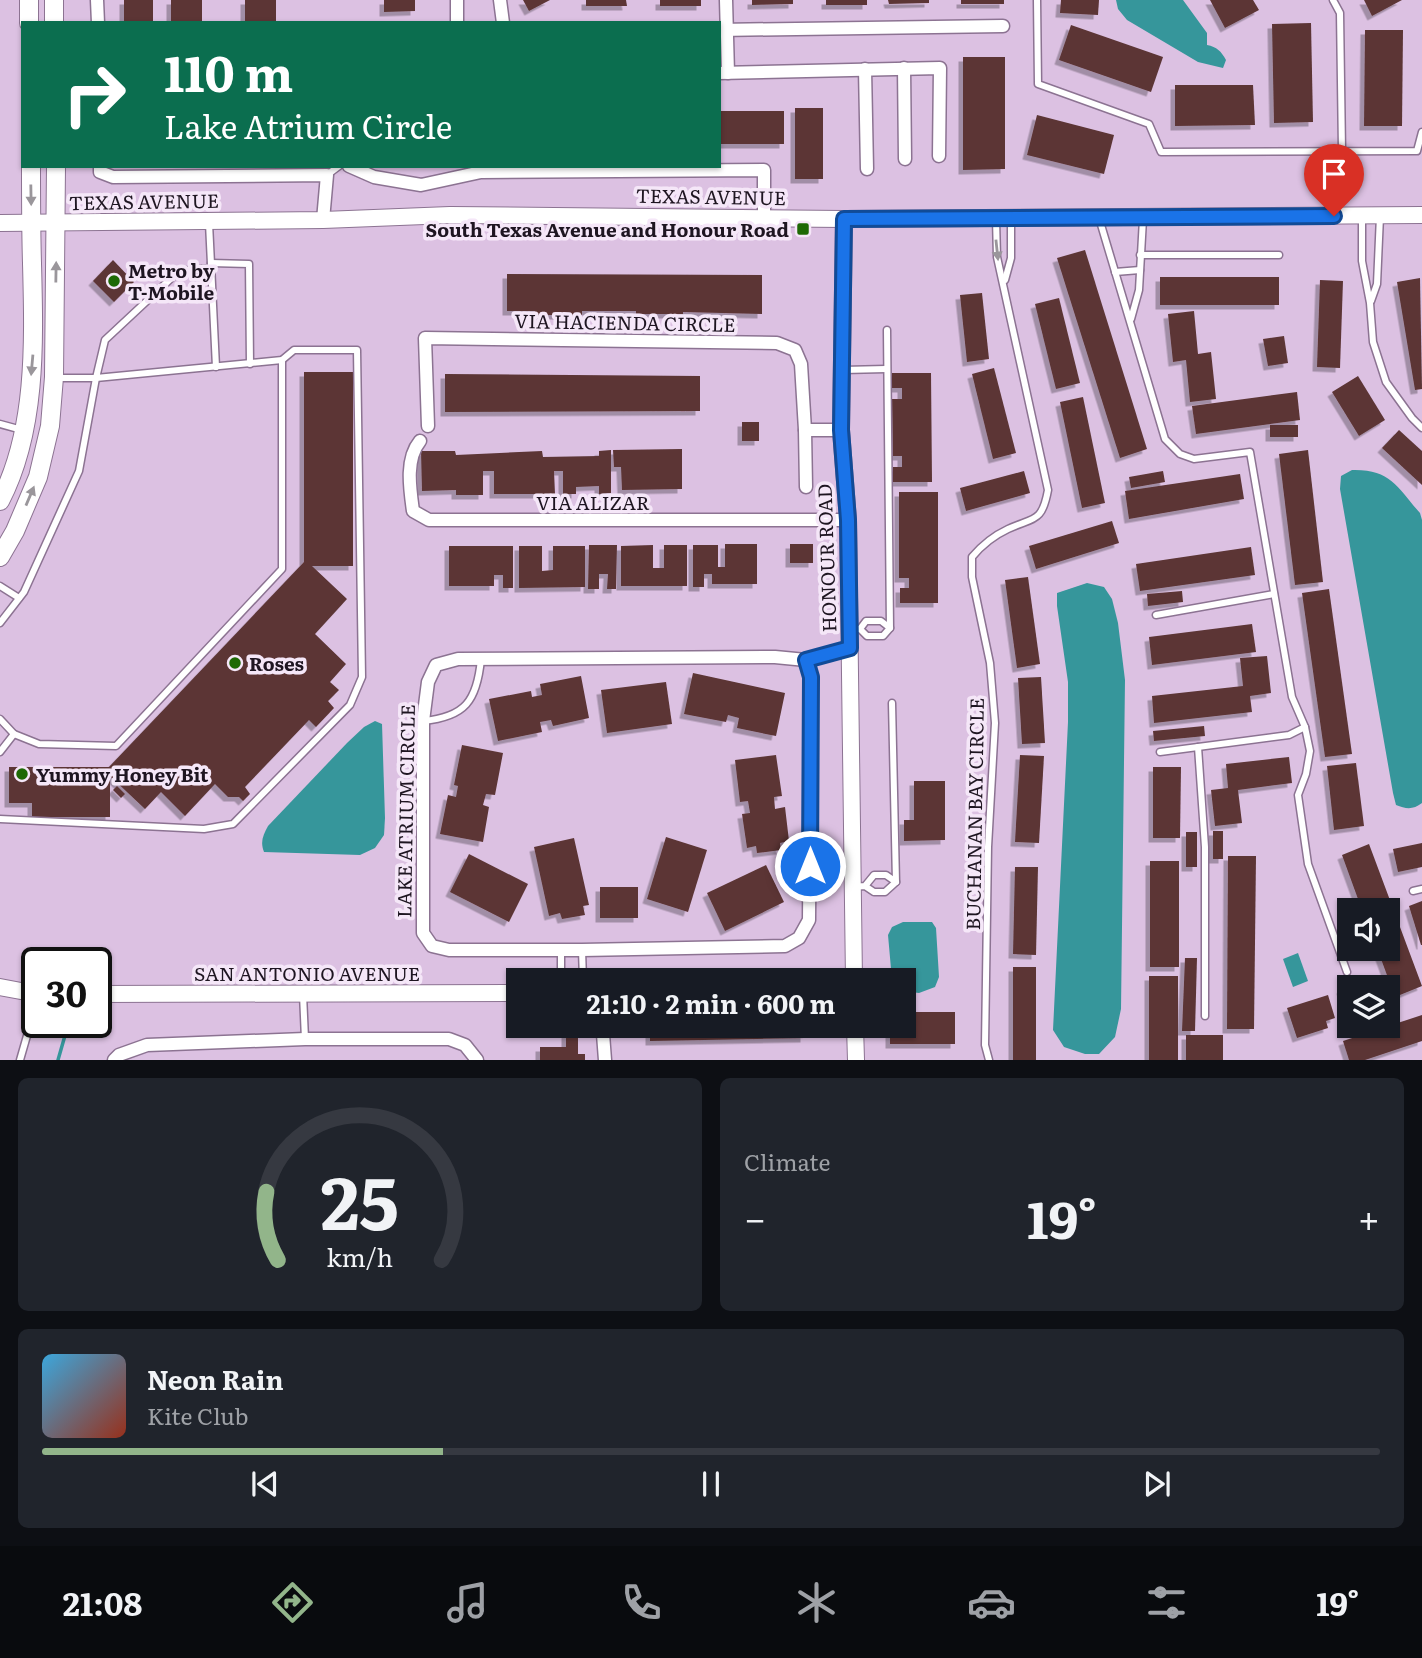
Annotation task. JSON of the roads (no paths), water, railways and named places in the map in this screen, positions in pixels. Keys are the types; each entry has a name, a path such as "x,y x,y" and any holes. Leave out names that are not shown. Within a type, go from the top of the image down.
{"main road":[{"path":"29,0 29,21"},
{"path":"54,0 54,21"},
{"path":"0,501 8,487 29,403 34,344 30,168"},
{"path":"0,557 15,531 38,477 50,426 54,377 56,168"}],"street":[{"path":"97,0 98,21"},
{"path":"457,0 457,21"},
{"path":"500,0 503,21"},
{"path":"726,0 722,30 723,73 940,68 939,156"},
{"path":"722,30 1003,26"},
{"path":"904,68 905,159"},
{"path":"865,69 867,169"},
{"path":"354,168 374,177 421,185 481,172 764,170 764,217"},
{"path":"100,169 113,177 327,175 323,220"},
{"name":"TEXAS AVENUE","path":"0,223 323,220 450,215 844,219 1422,215"},
{"name":"HONOUR ROAD","path":"844,219 841,430 855,629 850,648 858,887 855,968"},
{"name":"VIA HACIENDA CIRCLE","path":"428,426 425,338 777,343 795,350 801,364 805,430"},
{"path":"806,487 805,430 841,430"},
{"name":"VIA ALIZAR","path":"420,441 414,449 410,492 414,511 429,520 848,520"},
{"name":"LAKE ATRIUM CIRCLE","path":"775,657 806,660 811,677 809,920 799,938 785,946 449,950 432,946 423,933 423,721 428,682 436,665 458,659 775,657"},
{"path":"0,987 21,991"},
{"name":"SAN ANTONIO AVENUE","path":"112,994 506,992"},
{"path":"114,1059 147,1045 304,1038 449,1038 465,1045 477,1059"},
{"path":"603,1038 605,1059"},
{"path":"855,1038 856,1059"}],"lane":[{"path":"1037,0 1038,84 1149,124 1161,152 1417,151 1422,132"},
{"path":"1333,0 1340,13 1342,151"},
{"path":"327,175 336,168"},
{"path":"1362,216 1362,259 1370,303 1373,342 1386,382 1422,428"},
{"path":"1370,303 1377,284 1380,216"},
{"path":"1131,321 1139,290 1143,217"},
{"path":"1099,218 1165,439 1180,454 1194,459 1250,452 1292,697 1305,727 1310,751 1306,774 1298,795 1308,864 1347,972"},
{"name":"BUCHANAN BAY CIRCLE","path":"1004,219 1011,258 1004,282"},
{"name":"BUCHANAN BAY CIRCLE","path":"989,1059 985,1045 988,847 995,723 990,663 972,577 972,557 983,544 1007,529 1037,519 1045,508 1048,490 997,257 1004,219"},
{"path":"209,221 216,367"},
{"path":"1140,255 1279,255"},
{"path":"1362,259 1378,259"},
{"path":"0,623 19,598 79,471 104,340 179,271 249,264 250,364"},
{"path":"1115,272 1140,270"},
{"path":"887,330 890,628 883,636 867,636 855,629 866,621 881,621 890,628"},
{"path":"0,820 204,829 233,824 350,705 362,677 357,350 294,349 282,360 250,364 96,378 54,377"},
{"path":"0,719 14,734 39,744 116,746 282,569 282,360"},
{"path":"841,370 886,369"},
{"path":"0,424 24,430"},
{"path":"0,586 19,598"},
{"path":"1156,615 1274,594"},
{"name":"LAKE ATRIUM CIRCLE","path":"806,660 850,648"},
{"path":"423,721 460,713 475,691 480,677 481,659"},
{"path":"858,887 885,892 896,882 892,703"},
{"path":"1160,752 1289,735 1305,727"},
{"path":"0,752 14,734"},
{"path":"1198,747 1205,847 1205,1016"},
{"path":"858,887 874,875 886,875 896,882"},
{"path":"1413,891 1422,889"},
{"path":"561,950 561,968"},
{"path":"582,950 583,968"},
{"path":"303,994 304,1038"},
{"path":"20,1059 26,1038"}],"waterway":[{"path":"58,1060 64,1038"}],"place":[{"name":"South Texas Avenue and Honour Road","path":"803,229"},
{"name":"Metro by T-Mobile","path":"114,281"},
{"name":"Roses","path":"235,663"},
{"name":"Yummy Honey Bit","path":"22,774"}]}
